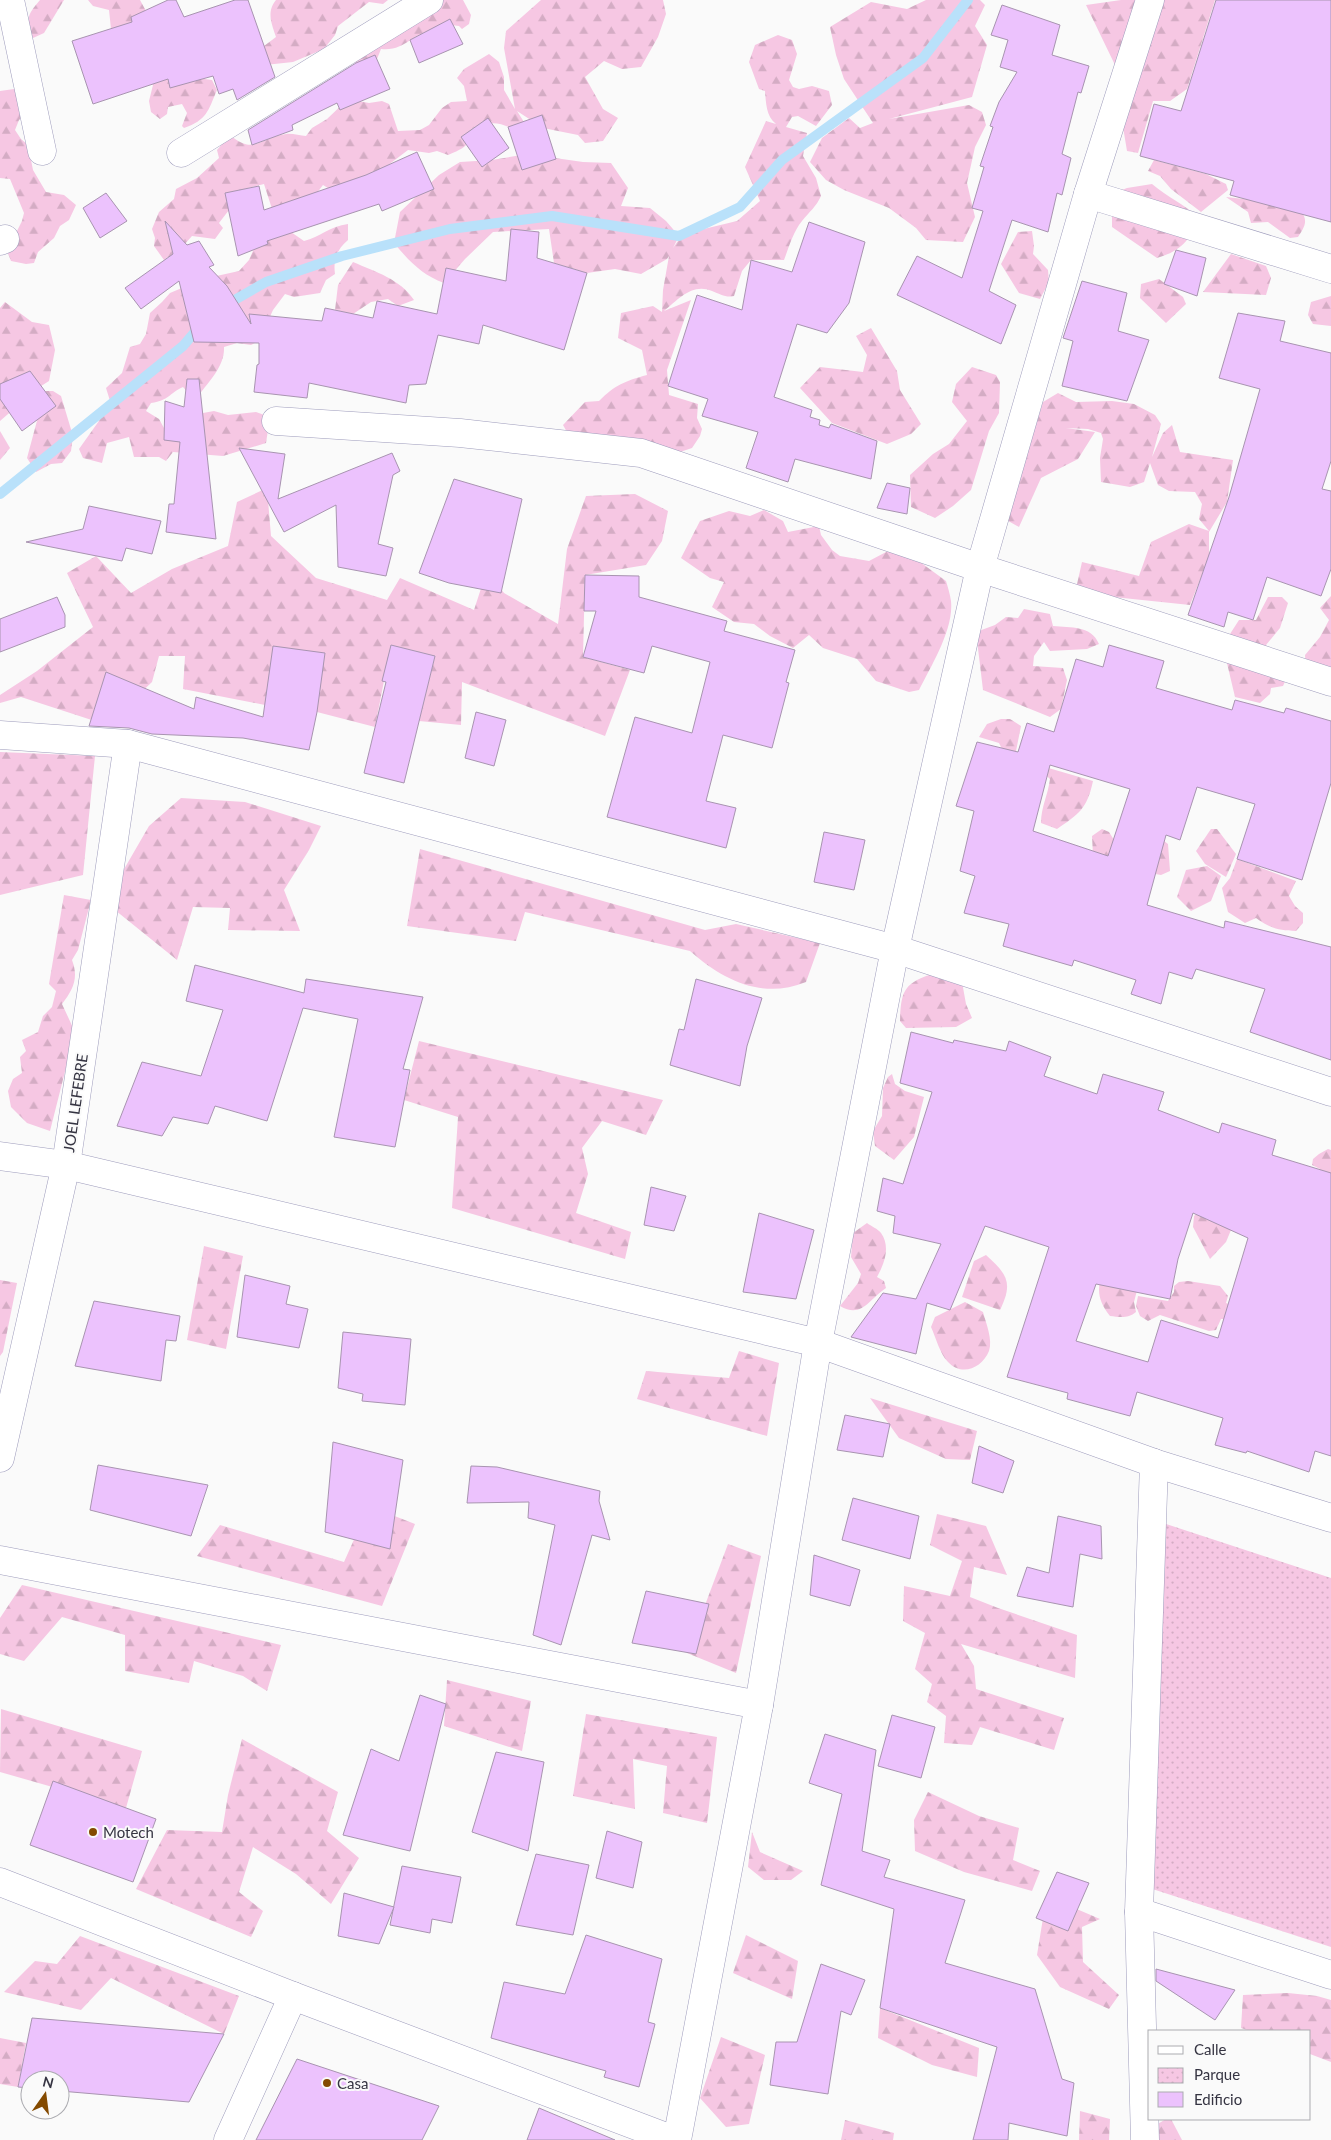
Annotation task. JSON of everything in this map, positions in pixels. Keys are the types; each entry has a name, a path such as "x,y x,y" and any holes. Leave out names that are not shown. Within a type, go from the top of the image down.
{"street":[{"path":"10,0 42,150"},
{"path":"180,153 429,0"},
{"path":"0,1882 293,1996 676,2140 759,1706 818,1343 895,949 980,568 1088,194 1150,0"},
{"path":"1088,194 1331,269"},
{"path":"276,421 460,433 641,454 980,568 1331,682"},
{"path":"0,735 128,744 895,949 1331,1092"},
{"name":"JOEL LEFEBRE","path":"0,1458 66,1165 128,744"},
{"path":"0,1156 66,1165 818,1343 1154,1463 1331,1518"},
{"path":"1145,2140 1139,1912 1154,1463"},
{"path":"0,1560 759,1706"},
{"path":"1139,1912 1331,1975"},
{"path":"228,2140 293,1996"}],"green space":[{"path":"40,0 64,0 44,33 33,38 28,22 32,10"},
{"path":"88,0 140,0 146,11 197,78 212,80 217,90 209,109 198,122 184,128 182,126 187,113 182,104 168,107 167,114 160,119 151,112 149,101 153,85 136,64 126,44 111,29 109,10 93,6"},
{"path":"276,0 388,0 383,4 369,2 338,26 335,35 324,49 293,62 265,65 264,46 276,37 271,9"},
{"path":"417,0 463,0 471,15 469,24 462,29 459,26 442,24 437,32 422,34 397,47 381,49 373,69 362,67 349,59"},
{"path":"541,0 663,0 666,14 658,37 641,67 622,69 604,61 585,77 603,109 618,118 603,141 585,143 578,135 543,128 517,111 524,122 520,132 492,123 473,128 468,143 448,155 437,151 429,153 408,150 387,166 331,190 323,185 307,206 273,212 264,184 236,191 229,210 219,223 223,228 215,239 192,236 184,245 182,259 168,257 164,260 154,246 155,238 152,229 159,212 174,199 176,189 197,178 219,158 217,150 230,135 238,141 252,145 286,134 306,136 312,128 327,119 348,99 369,103 382,101 389,104 398,131 420,130 429,125 442,108 451,102 467,101 464,86 457,78 464,69 489,54 499,62 504,77 504,90 515,109 504,48 506,31"},
{"path":"926,0 980,0 985,5 975,26 987,45 972,97 889,119 969,105 982,112 986,125 975,147 967,183 975,217 963,242 926,240 916,228 889,208 844,190 826,180 810,162 822,138 849,118 860,128 873,123 844,79 830,27 871,2 907,9"},
{"path":"1121,0 1215,0 1187,89 1170,101 1153,101 1138,153 1127,151 1123,127 1129,94 1086,5"},
{"path":"778,35 792,40 797,54 789,80 793,87 799,89 812,86 829,91 832,105 816,126 798,116 792,117 786,127 807,133 803,156 816,178 821,196 796,230 784,260 751,260 742,271 734,296 726,296 705,289 698,289 681,297 664,311 691,300 667,370 669,395 698,404 697,418 702,429 700,436 692,448 677,453 568,434 563,425 585,402 599,401 621,384 647,375 642,350 618,338 621,313 653,306 662,312 663,290 669,256 641,274 615,269 587,273 554,263 549,229 493,232 444,283 416,267 394,243 400,212 439,175 460,162 492,160 527,154 583,162 611,163 628,188 621,206 650,208 666,221 679,236 673,248 683,234 737,221 760,201 745,167 766,121 776,124 768,113 765,91 759,89 749,62 755,45"},
{"path":"25,90 26,113 19,120 15,130 28,145 33,170 46,192 64,195 76,205 69,220 60,226 54,238 38,252 34,263 26,264 11,261 7,251 24,213 10,179 0,178 0,91"},
{"path":"1154,160 1206,174 1226,184 1228,190 1201,212 1171,189 1160,176 1148,171"},
{"path":"1152,184 1198,217 1192,232 1184,244 1173,252 1157,258 1112,227 1112,194 1127,188"},
{"path":"1226,197 1253,200 1303,214 1304,226 1298,237 1290,238 1268,222 1251,223 1248,212"},
{"path":"348,224 348,240 341,247 337,255 335,274 326,280 320,293 294,297 285,294 273,310 259,341 251,345 237,343 224,347 224,354 219,367 199,395 191,396 183,387 166,398 151,403 146,411 159,419 164,428 188,424 203,413 214,411 228,415 256,412 270,417 266,443 223,456 173,452 166,461 159,457 134,457 129,437 107,443 102,463 83,458 79,449 111,404 106,388 122,373 130,347 140,344 146,334 150,313 170,293 203,279 239,271 249,260 257,242 288,230 304,241 336,227"},
{"path":"1032,231 1033,254 1048,270 1049,282 1040,299 1019,293 1001,264 1018,232"},
{"path":"1231,254 1266,266 1271,278 1266,295 1203,292"},
{"path":"353,262 395,281 414,300 398,306 388,299 371,302 353,314 335,310 338,285"},
{"path":"1159,279 1183,297 1186,304 1166,323 1140,298 1141,284"},
{"path":"1331,296 1331,326 1313,324 1308,315 1311,302"},
{"path":"5,302 32,322 49,325 55,350 49,381 38,388 0,421 0,308"},
{"path":"871,328 897,371 900,390 921,424 911,434 887,444 832,423 800,388 820,367 863,372 867,355 856,336"},
{"path":"972,367 996,375 1000,382 999,413 989,431 971,490 953,506 935,518 911,507 910,475 933,454 949,444 967,421 952,402 956,384"},
{"path":"45,391 53,391 61,396 73,436 71,451 62,463 51,464 36,472 27,458"},
{"path":"1058,393 1076,402 1112,401 1134,404 1155,415 1161,424 1152,457 1163,433 1172,425 1180,452 1233,460 1227,502 1209,532 1209,557 1190,605 1075,593 1082,562 1139,576 1151,542 1189,524 1209,531 1199,519 1202,504 1195,492 1169,491 1158,485 1150,463 1144,482 1130,487 1101,482 1100,458 1103,439 1101,433 1088,429 1066,428 1095,432 1078,459 1041,478 1019,527 987,509 1035,428 1043,402"},
{"path":"0,431 10,448 0,460"},
{"path":"267,488 271,536 316,578 387,600 400,578 474,610 487,570 504,593 558,624 567,549 586,496 635,494 668,511 662,541 646,565 585,575 583,657 630,670 605,736 462,682 461,725 419,721 435,656 391,645 375,727 317,712 265,705 183,689 185,656 159,656 152,682 107,725 21,697 0,703 0,695 37,671 93,627 67,573 96,556 131,593 172,569 228,546 237,502"},
{"path":"764,510 783,521 788,532 819,526 821,535 832,550 840,556 869,561 888,551 920,562 946,581 951,601 949,623 941,647 919,690 909,692 876,681 857,659 823,648 809,635 793,648 770,636 754,624 734,622 712,607 724,582 710,578 681,558 700,521 729,511 750,516"},
{"path":"1331,596 1331,678 1306,669 1305,655 1320,637 1329,620 1320,608"},
{"path":"1268,597 1282,597 1288,603 1280,628 1266,645 1280,663 1230,634 1239,620 1256,620"},
{"path":"1024,609 1050,614 1053,626 1086,630 1091,633 1099,644 1087,649 1050,651 1044,642 1034,656 1033,666 1063,668 1067,680 1061,709 1050,717 983,690 976,632 995,625 1006,617 1018,618"},
{"path":"1226,659 1288,675 1283,686 1271,688 1270,694 1260,703 1235,697"},
{"path":"1001,719 1010,719 1021,726 1014,761 1003,751 999,743 979,737 987,724"},
{"path":"0,752 95,756 83,875 0,895"},
{"path":"1045,767 1093,781 1085,805 1076,815 1057,829 1041,823 1050,779 1041,771"},
{"path":"181,798 245,802 321,826 309,850 284,890 300,931 228,930 230,908 193,907 177,960 105,902 149,826"},
{"path":"1102,829 1109,832 1114,840 1159,837 1168,844 1170,871 1161,875 1133,870 1094,875 1092,836"},
{"path":"1211,829 1217,829 1236,854 1226,877 1205,864 1196,851"},
{"path":"420,849 705,930 736,924 820,943 806,982 774,989 759,988 730,978 716,971 690,951 525,912 516,941 407,926"},
{"path":"1237,859 1296,881 1289,896 1295,906 1303,913 1303,923 1296,931 1275,928 1256,918 1245,923 1228,912 1222,888 1230,878"},
{"path":"1207,866 1221,876 1211,901 1191,911 1177,897 1186,870"},
{"path":"64,895 91,900 78,950 72,960 75,972 74,984 62,1004 75,1032 50,1131 27,1123 11,1107 8,1091 13,1079 22,1073 20,1057 26,1051 22,1040 38,1032 43,1016 52,1007 56,991 49,984"},
{"path":"935,973 962,982 966,1004 972,1018 956,1027 906,1028 900,1021 903,995 906,989 917,980"},
{"path":"419,1041 663,1100 646,1135 602,1121 582,1148 588,1174 576,1213 631,1232 625,1259 452,1208 458,1117 404,1100"},
{"path":"892,1074 895,1084 905,1091 924,1097 914,1137 894,1160 875,1146 873,1131 882,1116 883,1088 888,1077"},
{"path":"1328,1149 1331,1150 1331,1185 1315,1181 1320,1169 1312,1165 1313,1159"},
{"path":"1217,1197 1236,1218 1226,1242 1210,1259 1193,1227 1194,1216"},
{"path":"867,1223 880,1232 886,1244 882,1267 877,1277 884,1281 886,1288 860,1309 848,1309 840,1306 858,1283 861,1274 851,1257 853,1233"},
{"path":"204,1246 243,1256 226,1349 187,1340"},
{"path":"986,1255 1004,1274 1006,1280 1006,1293 1000,1310 962,1297 974,1261"},
{"path":"1143,1267 1134,1302 1136,1312 1127,1317 1110,1316 1100,1299 1100,1281"},
{"path":"0,1280 17,1283 3,1352 0,1356"},
{"path":"1188,1281 1220,1286 1228,1296 1226,1303 1234,1306 1228,1319 1221,1319 1216,1330 1209,1331 1160,1315 1148,1321 1140,1316 1136,1306 1138,1296 1168,1301 1174,1292 1174,1286 1179,1282"},
{"path":"965,1302 983,1312 989,1332 990,1347 982,1362 965,1370 953,1367 945,1359 931,1327 935,1317"},
{"path":"739,1351 779,1363 767,1436 637,1399 646,1371 729,1378"},
{"path":"870,1398 977,1431 970,1460 946,1459 899,1438"},
{"path":"369,1506 415,1524 382,1606 197,1556 220,1525 344,1562"},
{"path":"937,1514 986,1526 1007,1575 974,1567 970,1597 1077,1635 1075,1678 961,1644 974,1666 976,1689 1064,1718 1054,1750 980,1727 972,1745 944,1743 946,1716 927,1702 932,1684 915,1669 925,1633 903,1621 904,1586 950,1596 962,1561 930,1545"},
{"path":"1160,1522 1331,1578 1331,1947 1137,1884"},
{"path":"728,1544 761,1556 736,1673 687,1653"},
{"path":"22,1585 281,1645 267,1691 243,1676 194,1661 189,1683 125,1671 125,1635 62,1617 24,1661 0,1654 0,1618"},
{"path":"447,1680 531,1701 522,1751 444,1726"},
{"path":"1,1709 142,1751 126,1808 0,1772"},
{"path":"586,1714 717,1737 707,1823 663,1813 667,1766 633,1759 635,1809 573,1796"},
{"path":"242,1739 338,1792 327,1831 359,1858 331,1904 296,1874 253,1847 239,1892 263,1911 251,1937 136,1889 167,1830 222,1832 228,1795"},
{"path":"928,1792 979,1816 1019,1828 1013,1860 1040,1871 1032,1891 964,1872 915,1851 914,1820"},
{"path":"752,1832 760,1852 803,1871 791,1880 764,1880 748,1867"},
{"path":"1065,1904 1100,1919 1082,1927 1083,1962 1119,1995 1109,2009 1060,1987 1037,1955 1044,1912"},
{"path":"746,1935 798,1961 792,1999 733,1973"},
{"path":"80,1936 239,1996 224,2034 111,1978 81,2010 4,1992 35,1961 57,1964"},
{"path":"1288,1993 1317,1996 1331,2000 1331,2062 1311,2054 1311,2030 1247,2030 1241,2028 1243,1995"},
{"path":"880,2008 979,2048 977,2077 932,2065 878,2038"},
{"path":"721,2037 765,2055 749,2124 726,2127 700,2098"},
{"path":"0,2038 26,2043 18,2087 0,2084"},
{"path":"1080,2111 1110,2119 1109,2140 1079,2140"},
{"path":"845,2120 894,2133 893,2140 841,2140"},
{"path":"1164,2120 1172,2120 1182,2140 1144,2140 1143,2133"}],"building":[{"path":"168,0 176,0 184,17 235,0 248,0 275,77 237,100 233,89 219,94 213,76 170,88 168,79 93,104 72,41 132,22 131,17"},
{"path":"1216,0 1331,0 1331,222 1230,195 1234,181 1140,156 1154,104 1181,111"},
{"path":"1002,5 1060,25 1052,55 1089,66 1081,93 1078,92 1062,154 1071,158 1062,195 1057,193 1048,232 1012,220 989,291 1016,305 1001,344 897,295 917,256 962,278 983,211 972,208 984,167 980,166 993,127 990,126 999,102 1017,72 1000,67 1008,40 991,35"},
{"path":"450,19 463,44 419,63 410,40"},
{"path":"375,55 390,89 340,110 337,103 292,125 293,130 252,145 248,130 356,63"},
{"path":"542,115 556,159 522,170 508,127"},
{"path":"488,118 509,148 482,167 461,137"},
{"path":"417,152 434,189 382,211 379,204 267,241 268,244 238,256 225,193 259,186 264,210 366,175"},
{"path":"106,193 127,221 100,238 83,208"},
{"path":"165,221 187,245 199,241 214,265 209,267 227,286 251,324 249,314 322,321 325,308 373,318 377,301 437,314 446,268 506,281 511,229 539,232 537,258 587,273 564,350 483,325 479,344 438,335 426,384 409,385 406,403 309,383 307,398 254,392 257,365 259,364 259,343 194,342 179,281 141,309 125,288 173,254"},
{"path":"809,222 865,242 849,303 827,333 797,324 774,397 812,410 810,417 820,420 819,425 829,428 831,424 877,441 871,479 795,459 788,482 746,468 758,432 702,416 708,399 668,386 697,295 742,310 751,260 792,272"},
{"path":"1176,250 1206,258 1197,296 1164,284"},
{"path":"1082,281 1127,293 1118,331 1149,340 1127,401 1062,386 1073,341 1063,338"},
{"path":"1238,313 1285,321 1280,341 1331,353 1331,461 1322,489 1331,491 1331,569 1321,596 1267,577 1253,620 1228,612 1224,627 1188,615 1229,497 1260,389 1219,378"},
{"path":"30,371 56,406 22,431 0,399 0,384"},
{"path":"187,379 199,379 216,539 166,532 169,504 174,504 180,442 164,440 165,401 184,407"},
{"path":"239,448 285,454 278,499 392,453 400,471 393,475 378,544 393,548 386,576 338,567 336,505 284,532"},
{"path":"454,479 522,499 501,593 449,583 419,573"},
{"path":"887,483 910,488 907,514 877,508"},
{"path":"89,506 161,521 152,554 126,548 122,561 26,542 83,529"},
{"path":"585,575 639,576 639,597 727,621 724,631 795,650 786,682 789,683 772,748 723,735 706,801 736,808 726,848 607,817 635,717 692,733 710,662 652,646 644,673 583,657 596,611 584,611"},
{"path":"57,597 65,615 65,627 0,652 0,619"},
{"path":"391,645 435,656 404,783 364,773 386,682 382,681"},
{"path":"1109,645 1164,661 1156,688 1232,710 1235,700 1284,713 1286,708 1331,721 1331,783 1302,880 1237,859 1255,804 1197,787 1180,840 1166,835 1147,905 1224,928 1225,921 1331,947 1331,1060 1250,1032 1265,989 1196,969 1192,979 1169,972 1161,1004 1131,994 1136,980 1074,960 1072,966 1003,946 1009,924 964,913 975,876 960,871 974,811 956,806 977,742 1018,752 1027,723 1054,732 1076,659 1103,667","holes":["1050,765 1130,789 1108,856 1033,831"]},
{"path":"273,646 325,653 317,712 309,750 243,738 152,734 129,728 89,726 106,672 194,709 196,697 263,717"},
{"path":"476,712 506,720 494,766 465,758"},
{"path":"824,832 865,840 854,890 814,882"},
{"path":"195,965 304,993 306,979 423,997 403,1069 410,1070 395,1147 334,1137 358,1019 303,1008 267,1121 215,1106 208,1124 173,1117 162,1136 117,1126 142,1062 201,1076 223,1010 186,1001"},
{"path":"696,979 762,998 747,1046 740,1086 670,1065 679,1029 684,1030"},
{"path":"911,1032 953,1043 954,1040 1006,1051 1009,1041 1051,1057 1044,1076 1097,1094 1103,1074 1164,1092 1158,1110 1219,1133 1222,1123 1276,1140 1272,1155 1331,1173 1331,1456 1315,1451 1309,1472 1247,1451 1246,1453 1215,1445 1223,1418 1137,1392 1130,1416 1067,1399 1068,1393 1007,1377 1049,1247 985,1226 950,1310 927,1303 916,1354 851,1337 883,1293 916,1299 941,1244 893,1233 895,1216 877,1211 883,1178 903,1184 932,1092 900,1083","holes":["1193,1213 1248,1238 1218,1338 1161,1320 1148,1362 1076,1341 1096,1284 1170,1299 1178,1259"]},
{"path":"651,1187 686,1196 674,1231 644,1225"},
{"path":"759,1213 814,1230 796,1299 743,1292"},
{"path":"245,1275 290,1286 286,1304 308,1309 299,1348 237,1337"},
{"path":"94,1301 180,1316 176,1341 166,1340 161,1381 75,1366"},
{"path":"343,1332 411,1339 405,1405 362,1401 363,1394 338,1388"},
{"path":"845,1415 890,1424 883,1457 837,1450"},
{"path":"333,1442 403,1460 390,1549 325,1532"},
{"path":"979,1446 1014,1461 1003,1493 972,1483"},
{"path":"98,1465 208,1485 191,1536 90,1510"},
{"path":"471,1466 497,1467 600,1491 599,1501 610,1540 592,1535 561,1645 533,1635 555,1525 528,1518 529,1502 467,1503"},
{"path":"853,1498 919,1516 910,1559 842,1540"},
{"path":"1058,1516 1101,1526 1102,1559 1080,1554 1073,1607 1017,1596 1027,1567 1049,1573"},
{"path":"814,1555 860,1570 850,1606 810,1595"},
{"path":"646,1591 709,1604 696,1654 632,1643"},
{"path":"420,1695 446,1704 410,1851 343,1835 371,1749 399,1761"},
{"path":"892,1715 935,1727 921,1778 878,1766"},
{"path":"825,1734 876,1750 862,1851 890,1860 884,1877 965,1900 945,1963 1035,1989 1062,2079 1074,2083 1067,2136 1009,2123 1008,2140 973,2140 997,2047 880,2008 894,1909 821,1885 842,1794 809,1783"},
{"path":"496,1752 544,1762 528,1851 472,1832"},
{"name":"Motech","path":"53,1781 156,1819 133,1882 30,1845"},
{"path":"607,1831 642,1842 633,1888 596,1878"},
{"path":"536,1854 589,1865 573,1935 516,1925"},
{"path":"402,1866 461,1877 452,1923 432,1919 430,1933 390,1925"},
{"path":"1057,1872 1089,1883 1068,1931 1036,1918"},
{"path":"344,1893 394,1907 379,1944 338,1936"},
{"path":"586,1935 662,1959 648,2022 655,2024 639,2087 604,2077 606,2071 491,2038 504,1982 565,1994"},
{"path":"821,1964 865,1980 851,2015 841,2011 828,2094 770,2085 776,2042 797,2042"},
{"path":"1156,1969 1235,1990 1215,2020 1156,1981"},
{"path":"32,2018 224,2034 189,2102 70,2092 70,2070 21,2070"},
{"name":"Casa","path":"297,2059 439,2106 422,2140 256,2140"},
{"path":"539,2108 615,2140 527,2140"}],"waterway":[{"path":"224,306 266,282 342,256 450,229 552,216 679,236 740,207 782,160 923,58 968,0"},
{"path":"0,494 183,346 200,326"}],"place":[{"name":"Motech","path":"93,1832"},
{"name":"Casa","path":"327,2083"}]}
